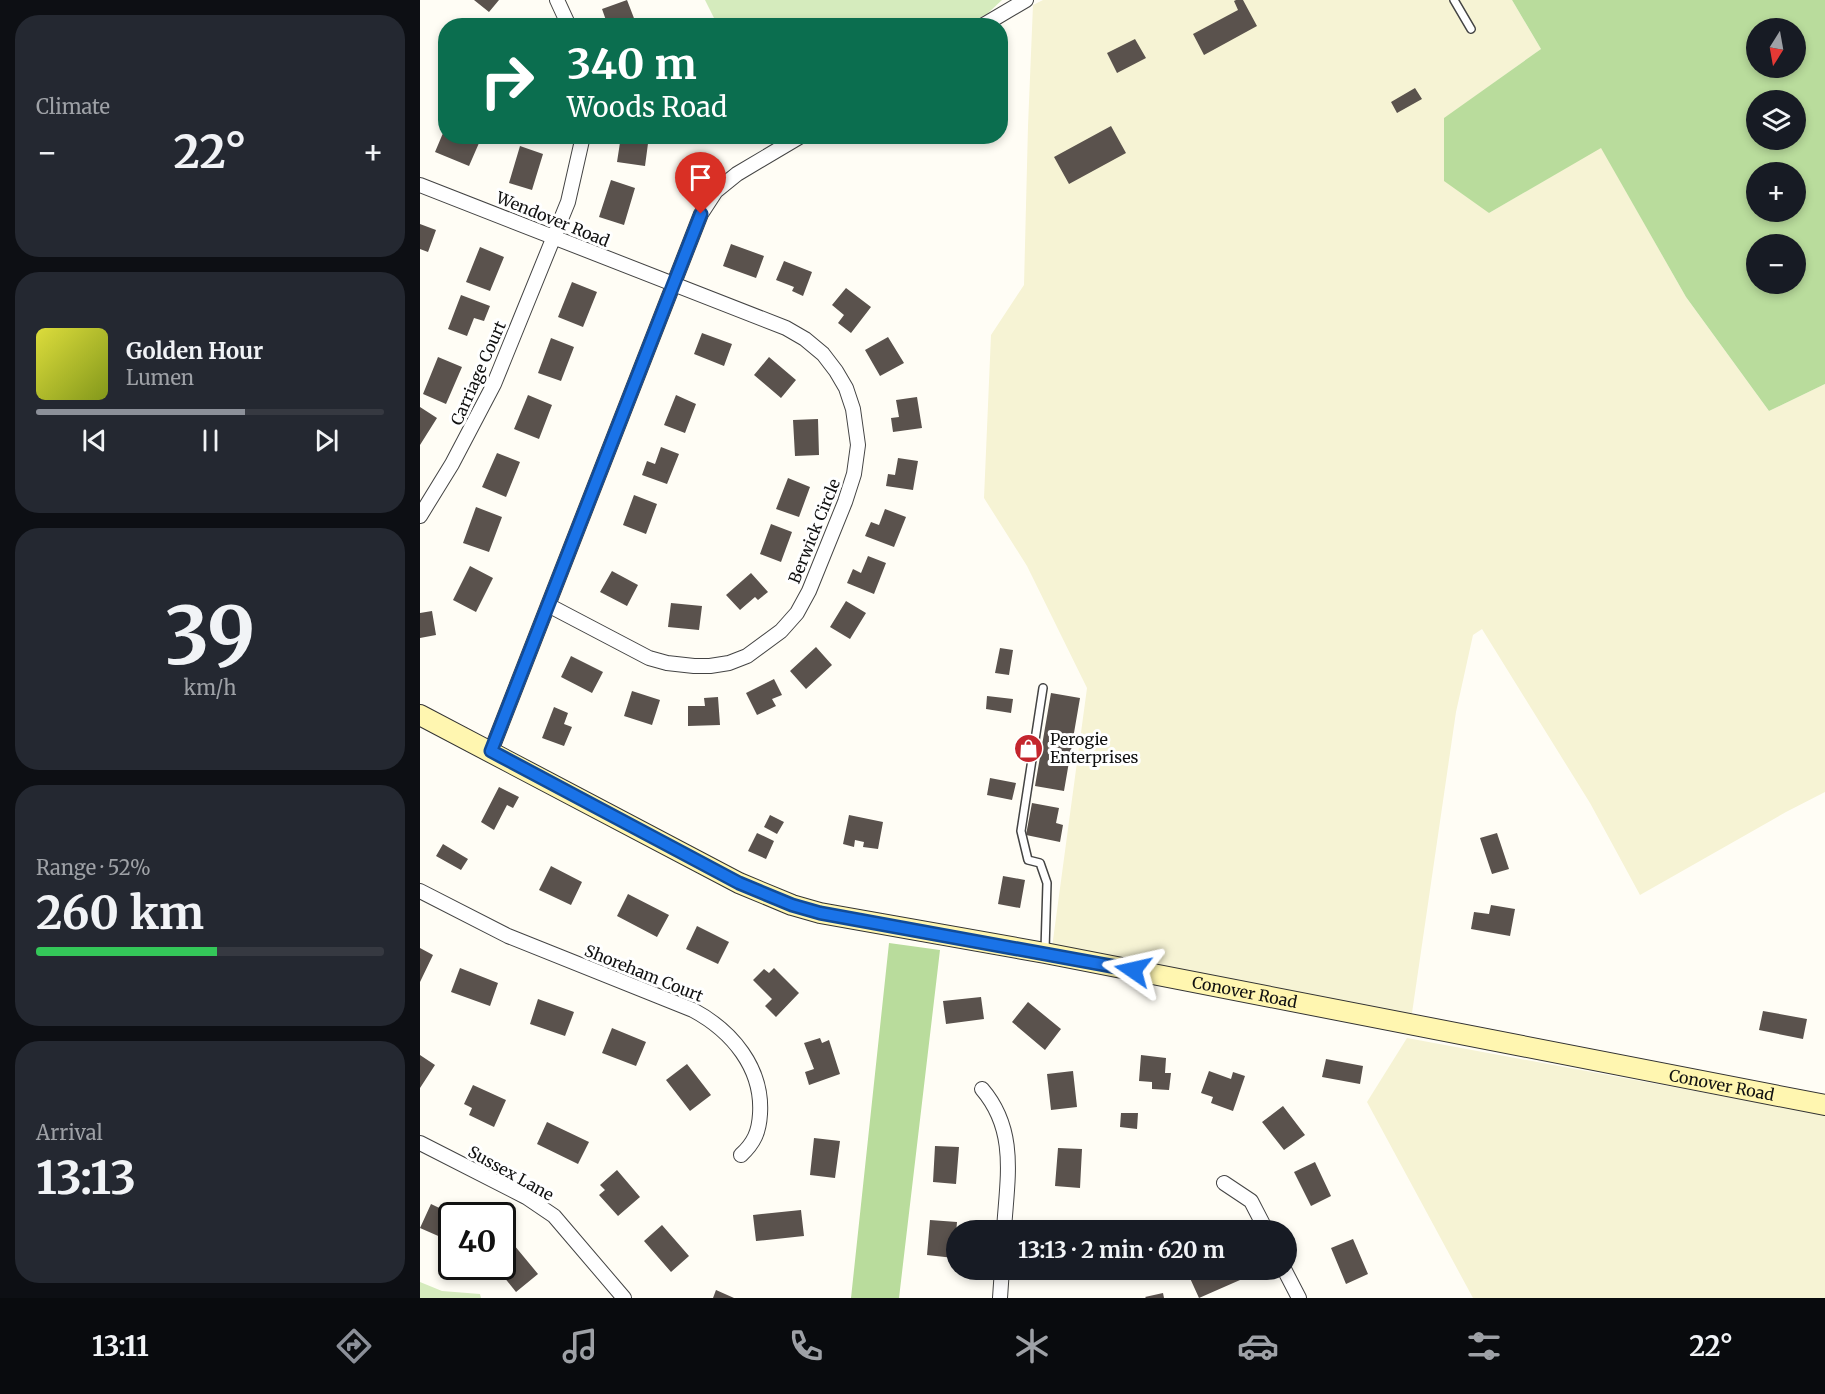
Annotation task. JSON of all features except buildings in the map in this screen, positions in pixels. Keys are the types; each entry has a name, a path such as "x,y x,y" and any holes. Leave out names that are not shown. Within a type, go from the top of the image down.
{"street":[{"path":"557,0 565,18"},
{"path":"996,18 1026,0"},
{"name":"Carriage Court","path":"420,516 462,448 494,384 570,194 581,144"},
{"path":"491,751 701,214 716,191 737,174 788,144"},
{"name":"Wendover Road","path":"420,185 673,284"},
{"name":"Berwick Circle","path":"548,605 658,660 694,666 729,663 747,656 765,644 781,632 797,614 809,591 845,502 854,474 858,445 857,429 846,388 823,354 805,339 786,328 673,284"},
{"name":"Conover Road","path":"420,715 739,883 792,905 820,913 1045,953 1825,1105"},
{"name":"Shoreham Court","path":"420,891 502,933 693,1010 721,1028 743,1054 752,1069 759,1091 761,1104 758,1132 755,1140 741,1155"},
{"path":"982,1089 998,1112 1006,1135 1008,1160 1005,1220"},
{"name":"Sussex Lane","path":"420,1143 546,1209 624,1298"},
{"path":"1224,1183 1251,1201 1261,1220"},
{"path":"1000,1298 1001,1280"},
{"path":"1290,1280 1299,1298"}],"lane":[{"path":"1455,0 1471,29"},
{"path":"1043,688 1021,831 1028,860 1040,863 1047,883 1045,953"}],"shaded area":[{"path":"1043,0 1512,0 1541,49 1445,118 1489,213 1601,147 1686,297 1769,411 1825,384 1825,792 1640,895 1590,803 1482,629 1473,635 1456,712 1411,1020 1051,955 1087,688 1027,566 984,498 991,335 1024,285 1033,5"},
{"path":"1407,1038 1825,1115 1825,1298 1473,1298 1367,1102"}],"green space":[{"path":"705,0 1002,0 979,18 714,18"},
{"path":"1512,0 1825,0 1825,384 1769,411 1686,297 1601,148 1489,213 1444,181 1444,118 1541,49"},
{"path":"889,943 940,950 899,1298 851,1298"},
{"path":"420,1282 442,1291 480,1294 481,1298 420,1298"}],"place":[{"name":"Perogie Enterprises","path":"1029,748"}],"route":[{"path":"701,214 491,751 739,883 792,905 820,913 1133,970"}]}
